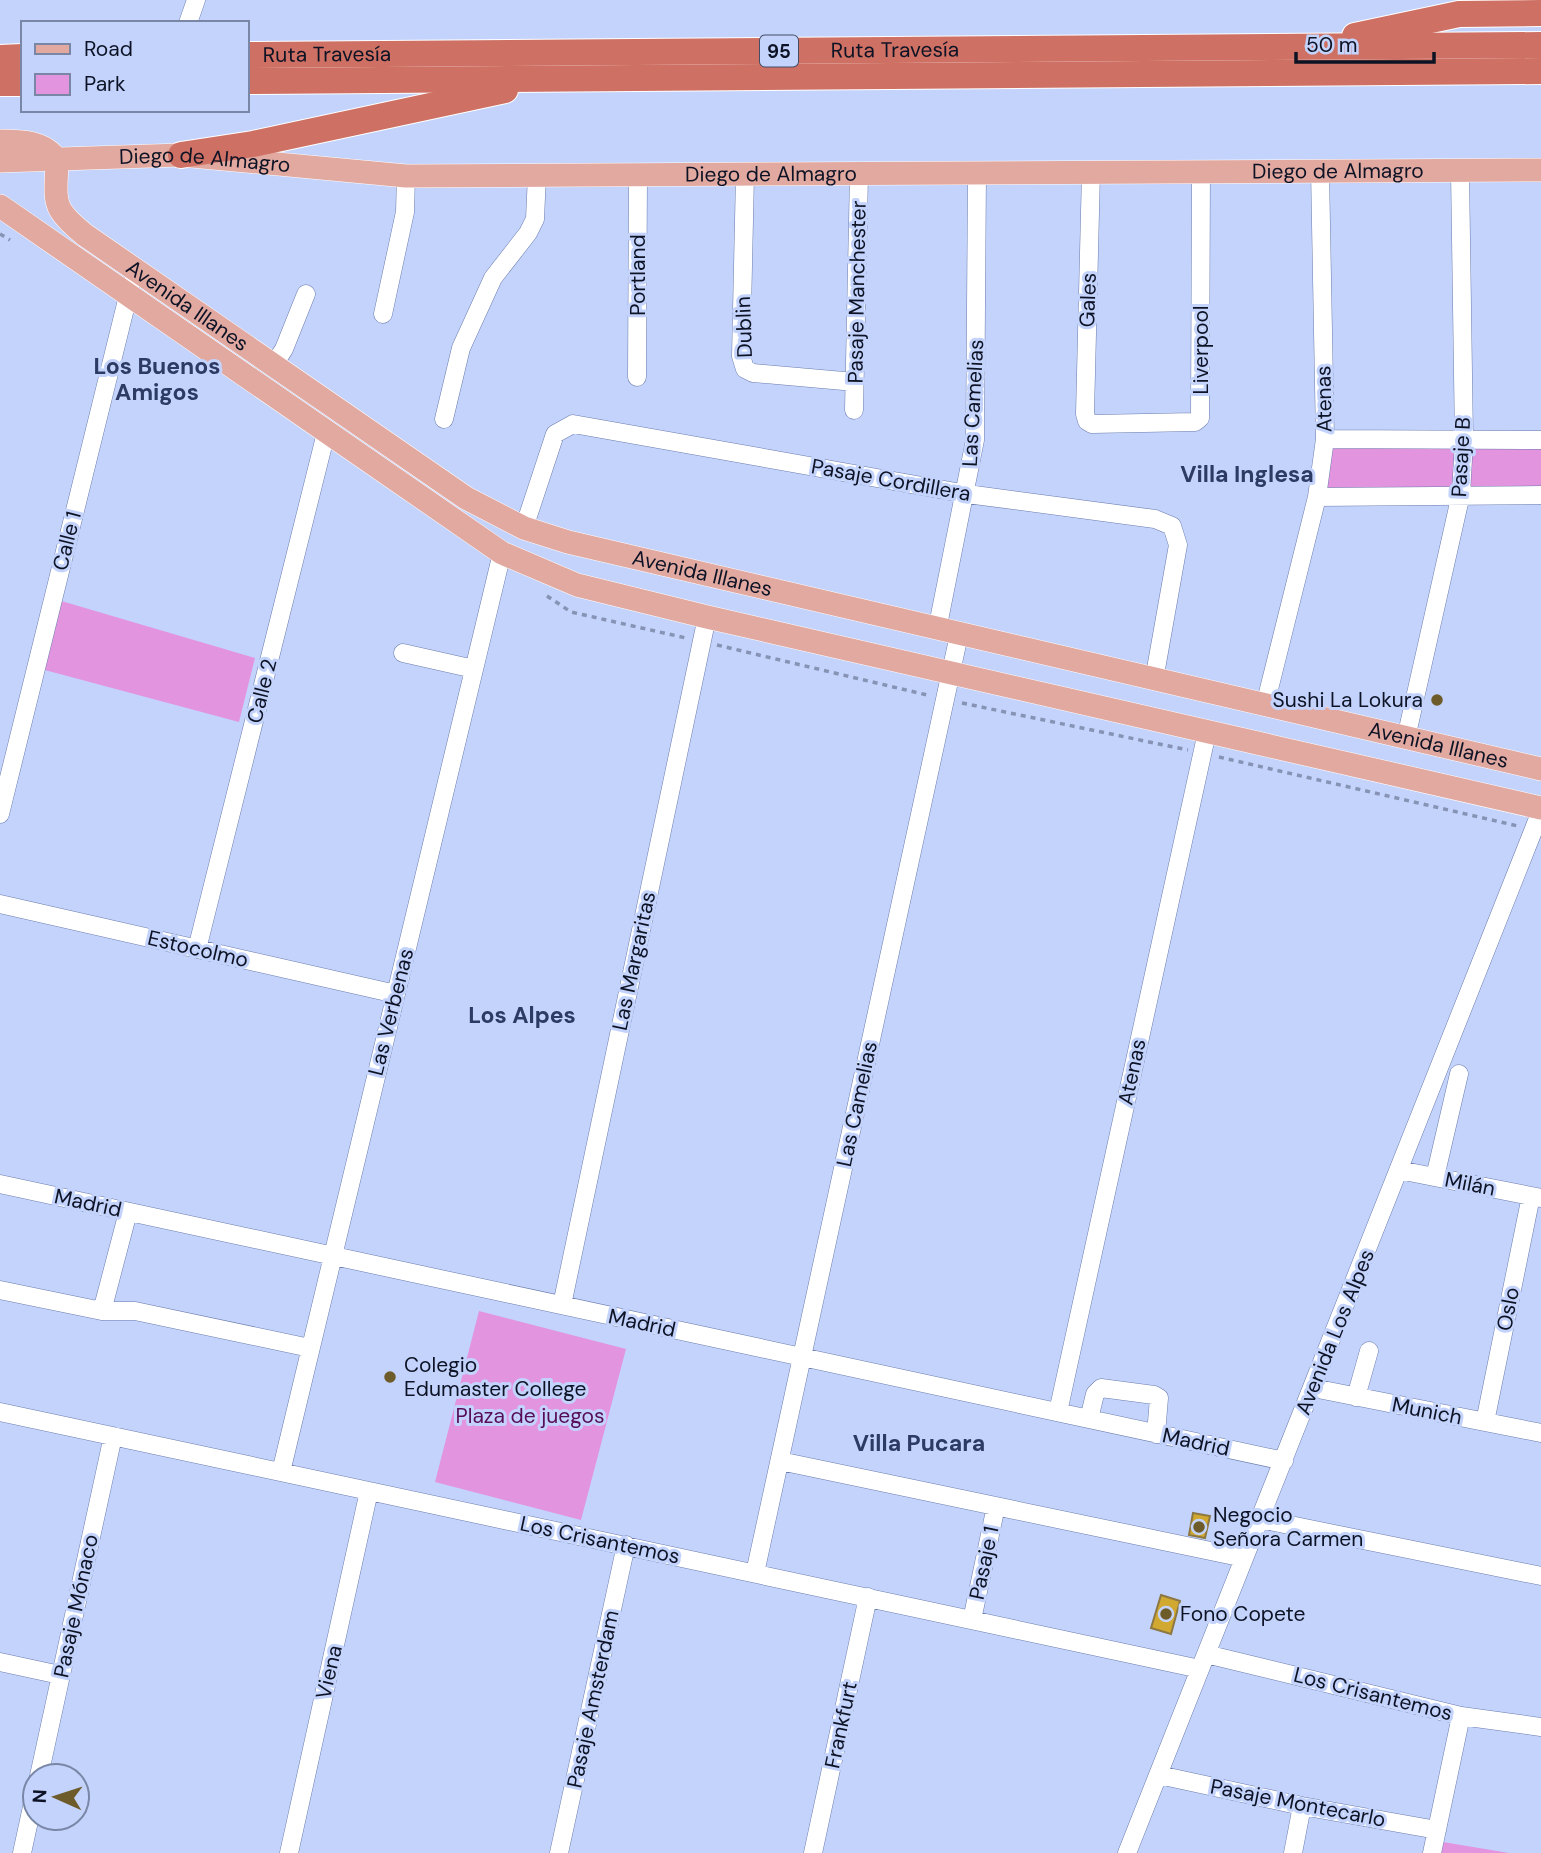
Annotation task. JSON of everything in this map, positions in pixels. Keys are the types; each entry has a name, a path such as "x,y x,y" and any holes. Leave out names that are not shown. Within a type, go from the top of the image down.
{"highway":[{"path":"1312,47 1437,16 1541,13"},
{"name":"Ruta Travesía","path":"248,55 1541,45"},
{"path":"0,58 21,58"},
{"name":"Ruta Travesía","path":"248,81 1541,71"},
{"path":"181,155 253,144 505,90 578,78"},
{"path":"0,83 21,83"}],"main road":[{"path":"0,141 37,145 50,151 57,160"},
{"name":"Diego de Almagro","path":"0,161 181,155 406,176 1541,170"},
{"name":"Avenida Illanes","path":"57,160 56,195 61,215 134,269 275,363 466,498 524,528 568,542 1541,769"},
{"name":"Avenida Illanes","path":"0,206 502,553 577,585 950,674 1541,809"}],"street":[{"path":"189,21 196,0"},
{"name":"Atenas","path":"1265,705 1317,497 1325,439 1320,170"},
{"name":"Pasaje B","path":"1406,738 1461,494 1464,441 1460,171"},
{"name":"Gales","path":"1091,172 1085,414 1087,421 1092,424"},
{"name":"Liverpool","path":"1092,424 1195,422 1200,418 1201,172"},
{"name":"Las Camelias","path":"755,1573 950,674 948,632 975,440 977,173"},
{"name":"Portland","path":"637,377 638,174"},
{"name":"Pasaje Manchester","path":"854,410 859,174"},
{"path":"444,419 461,348 493,278 528,233 535,219 537,175"},
{"name":"Dublin","path":"746,175 741,356 745,369 754,373 855,382"},
{"path":"383,314 405,212 406,176"},
{"name":"Calle 1","path":"0,814 134,269"},
{"path":"275,363 306,294"},
{"name":"Pasaje Cordillera","path":"524,528 555,434 573,424 967,494 1155,519 1172,526 1178,545 1154,680"},
{"name":"Calle 2","path":"197,949 326,433"},
{"path":"1325,439 1541,440"},
{"path":"1317,497 1541,495"},
{"name":"Las Verbenas","path":"281,1472 502,553"},
{"name":"Las Margaritas","path":"562,1305 707,617"},
{"path":"403,653 474,669"},
{"name":"Atenas","path":"1058,1412 1207,732"},
{"name":"Avenida Los Alpes","path":"1127,1853 1541,809"},
{"name":"Estocolmo","path":"0,904 396,994"},
{"path":"1435,1177 1459,1074"},
{"name":"Milán","path":"1399,1170 1536,1197"},
{"name":"Madrid","path":"0,1184 1284,1461"},
{"name":"Oslo","path":"1485,1422 1536,1197"},
{"path":"102,1311 128,1212"},
{"path":"0,1290 102,1311 135,1311 310,1348"},
{"path":"1356,1397 1369,1351"},
{"path":"1089,1419 1096,1394 1101,1388 1154,1395 1159,1398 1160,1404 1156,1433"},
{"name":"Munich","path":"1313,1388 1541,1433"},
{"name":"Los Crisantemos","path":"0,1412 972,1620 1203,1661 1461,1716 1541,1727"},
{"name":"Pasaje Mónaco","path":"42,1762 113,1436"},
{"path":"780,1461 1244,1559"},
{"name":"Viena","path":"289,1853 369,1491"},
{"name":"Pasaje 1","path":"972,1620 996,1506"},
{"path":"1260,1519 1541,1576"},
{"name":"Pasaje Amsterdam","path":"559,1853 626,1545"},
{"name":"Frankfurt","path":"813,1853 868,1597"},
{"path":"0,1662 61,1675"},
{"path":"1432,1853 1461,1716"},
{"name":"Pasaje Montecarlo","path":"1159,1775 1302,1807 1437,1830"},
{"path":"1293,1853 1302,1807"},
{"path":"22,1853 27,1832"}],"green space":[{"path":"1328,444 1541,445 1541,491 1322,493"},
{"path":"58,600 255,658 239,722 41,669"},
{"name":"Plaza de juegos","path":"479,1311 626,1349 581,1520 435,1482"},
{"path":"1437,1841 1509,1853 1435,1853"}],"building":[{"name":"Negocio Señora Carmen","path":"1193,1513 1210,1516 1205,1538 1189,1535"},
{"name":"Fono Copete","path":"1161,1595 1180,1601 1171,1634 1151,1628"}],"place":[{"name":"Sushi La Lokura","path":"1437,700"},
{"name":"Colegio Edumaster College","path":"390,1377"},
{"name":"Negocio Señora Carmen","path":"1199,1527"},
{"name":"Fono Copete","path":"1166,1614"}],"district":[{"name":"Los Buenos Amigos","path":"157,379"},
{"name":"Villa Inglesa","path":"1247,474"},
{"name":"Los Alpes","path":"522,1015"},
{"name":"Villa Pucara","path":"919,1443"}]}
